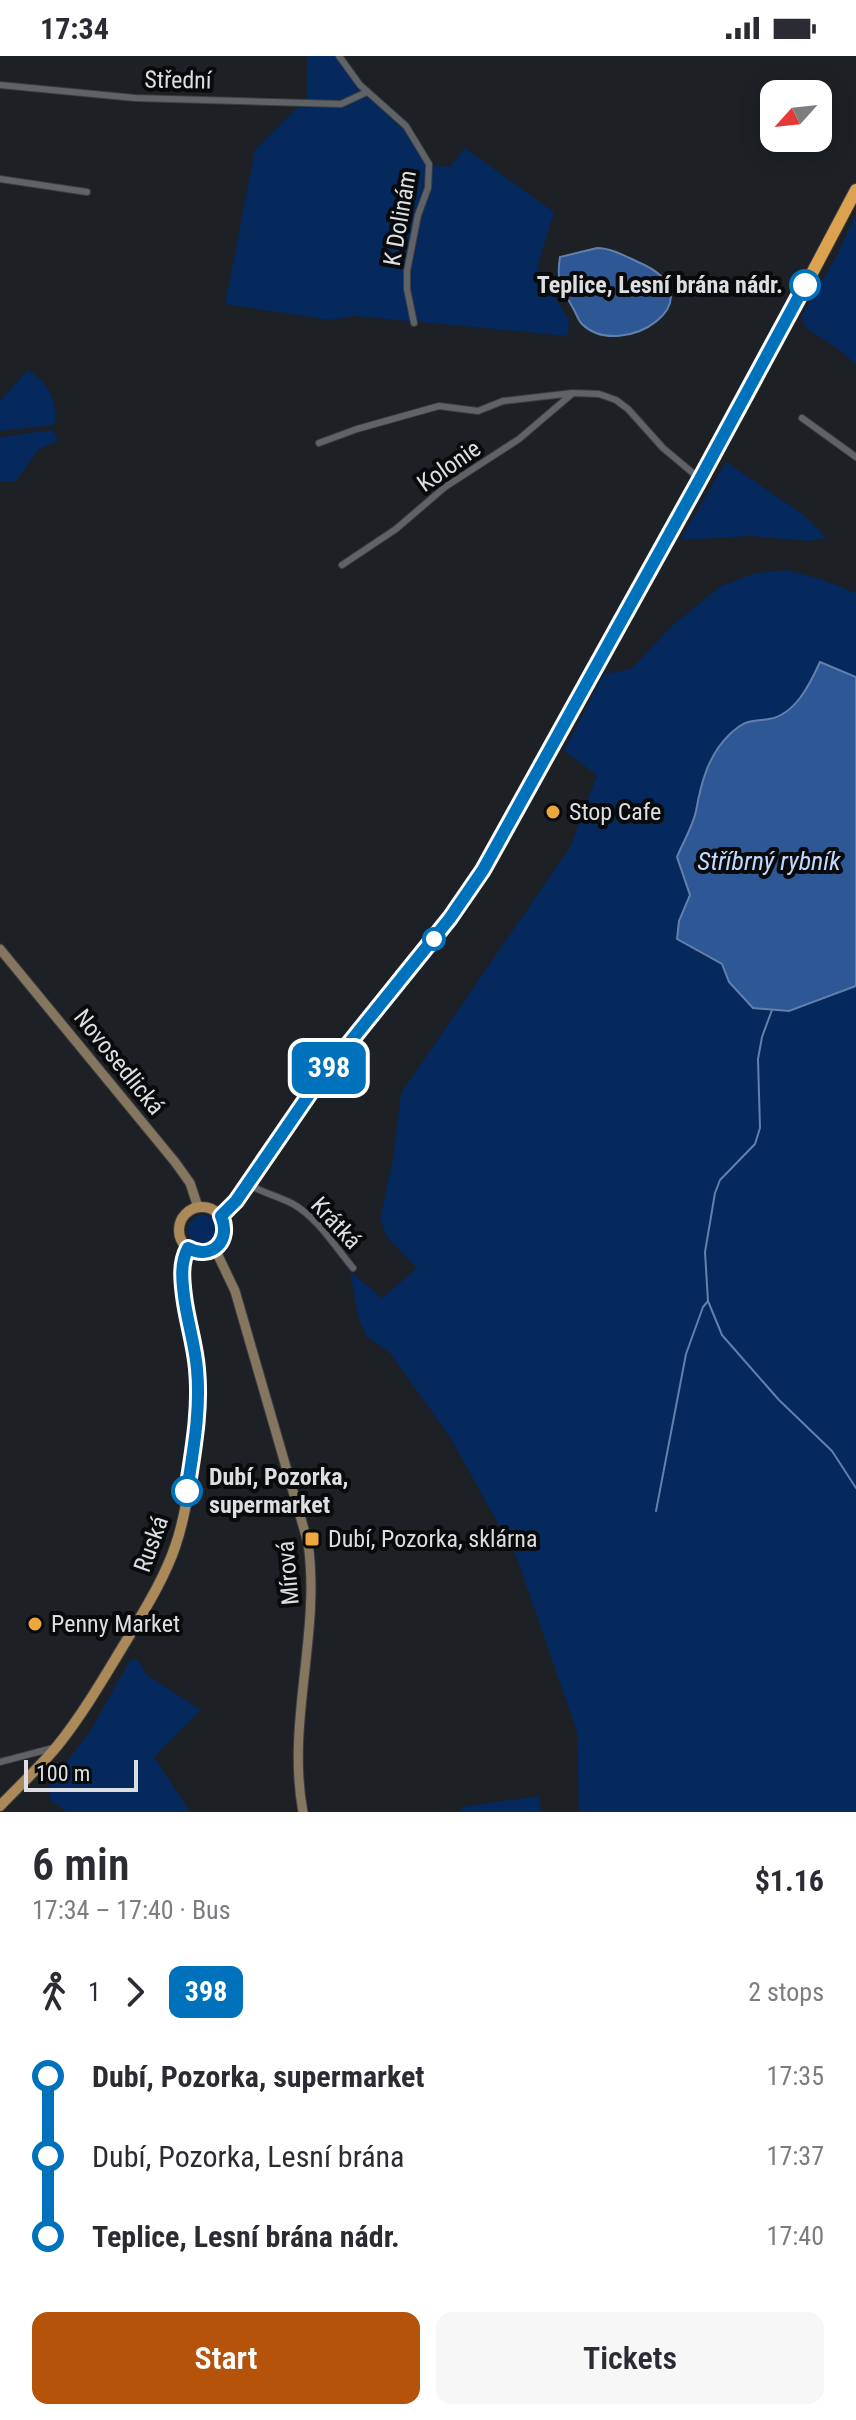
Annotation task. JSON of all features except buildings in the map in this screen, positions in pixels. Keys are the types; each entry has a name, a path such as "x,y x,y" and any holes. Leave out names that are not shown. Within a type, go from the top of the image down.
{"highway":[{"path":"793,309 856,190"},
{"path":"793,309 856,198"}],"main road":[{"path":"221,1216 248,1184 317,1083 413,966 473,886 527,794 793,309"},
{"path":"198,1207 211,1208 221,1216 225,1236 215,1249 200,1253 188,1248 179,1228 185,1214 198,1207"},
{"name":"Ruská","path":"0,1806 56,1747 82,1713 151,1599 179,1534 198,1402 196,1355 182,1279 183,1260 188,1248"}],"street":[{"name":"K Dolinám","path":"339,56 367,92 406,126 429,164 428,188 418,215 407,271 407,289 414,323"},
{"name":"Střední","path":"0,85 135,98 341,104 367,92"},
{"path":"0,179 87,192"},
{"name":"Kolonie","path":"319,443 439,406 478,411 503,401 573,393 599,394 616,400 628,409 663,448 700,479"},
{"name":"Kolonie","path":"342,565 396,529 445,487 519,439 573,393"},
{"path":"802,418 856,457"},
{"name":"Novosedlická","path":"0,949 175,1162 192,1186 198,1207"},
{"name":"Krátká","path":"248,1184 262,1193 295,1205 307,1214 353,1268"},
{"name":"Mírová","path":"215,1249 234,1291 308,1543 312,1616 298,1762 303,1812"},
{"path":"0,1762 56,1747"}],"shaded area":[{"path":"307,56 335,56 359,90 403,128 426,165 450,167 465,148 554,212 537,267 569,320 568,336 355,316 329,320 225,304 255,150 307,98"},
{"path":"856,213 856,365 804,326 802,315 837,255"},
{"path":"28,370 50,393 56,417 54,425 0,431 0,401"},
{"path":"53,430 58,440 38,450 16,481 0,482 0,437"},
{"path":"726,462 804,515 827,538 809,541 750,536 680,540"},
{"path":"787,570 856,593 856,677 820,662 806,689 787,712 748,722 722,742 710,760 693,822 677,857 690,895 679,921 700,954 722,964 729,982 789,1011 856,986 856,1812 579,1812 577,1732 516,1556 450,1437 389,1352 367,1337 358,1317 350,1271 382,1298 417,1268 387,1237 380,1219 393,1159 401,1093 570,847 597,775 564,751 604,674 631,669 674,624 721,586 756,573"},
{"path":"203,1215 209,1216 217,1224 217,1236 209,1244 203,1245 197,1244 189,1236 188,1230 189,1224 197,1216"},
{"path":"137,1659 147,1675 201,1710 154,1757 190,1812 67,1812 50,1800 50,1784 90,1731 130,1660"},
{"path":"539,1796 541,1812 461,1812 461,1807"}],"water":[{"path":"597,248 623,255 662,277 671,292 668,308 656,321 639,331 619,336 599,334 582,324 560,284 560,257"},
{"name":"Stříbrný rybník","path":"820,662 856,677 856,986 789,1011 753,1008 729,982 722,964 677,939 679,921 690,895 677,857 695,817 707,770 722,742 744,723 787,712 806,689"}],"waterway":[{"path":"772,1010 758,1059 760,1128 755,1144 720,1180 715,1193 705,1252 708,1301 722,1335 779,1400 832,1451 856,1488"},
{"path":"656,1511 686,1354 708,1301"}],"bus line":[{"name":"398","path":"187,1491 198,1391 196,1355 183,1288 183,1264 188,1248 200,1253 219,1246 226,1229 221,1216 236,1201 317,1083 413,966 473,886 508,829 805,285"}],"place":[{"name":"Teplice, Lesní brána nádr.","path":"805,285"},
{"name":"Stop Cafe","path":"553,812"},
{"name":"Dubí, Pozorka, supermarket","path":"187,1491"},
{"name":"Dubí, Pozorka, sklárna","path":"312,1539"},
{"name":"Penny Market","path":"35,1624"}]}
